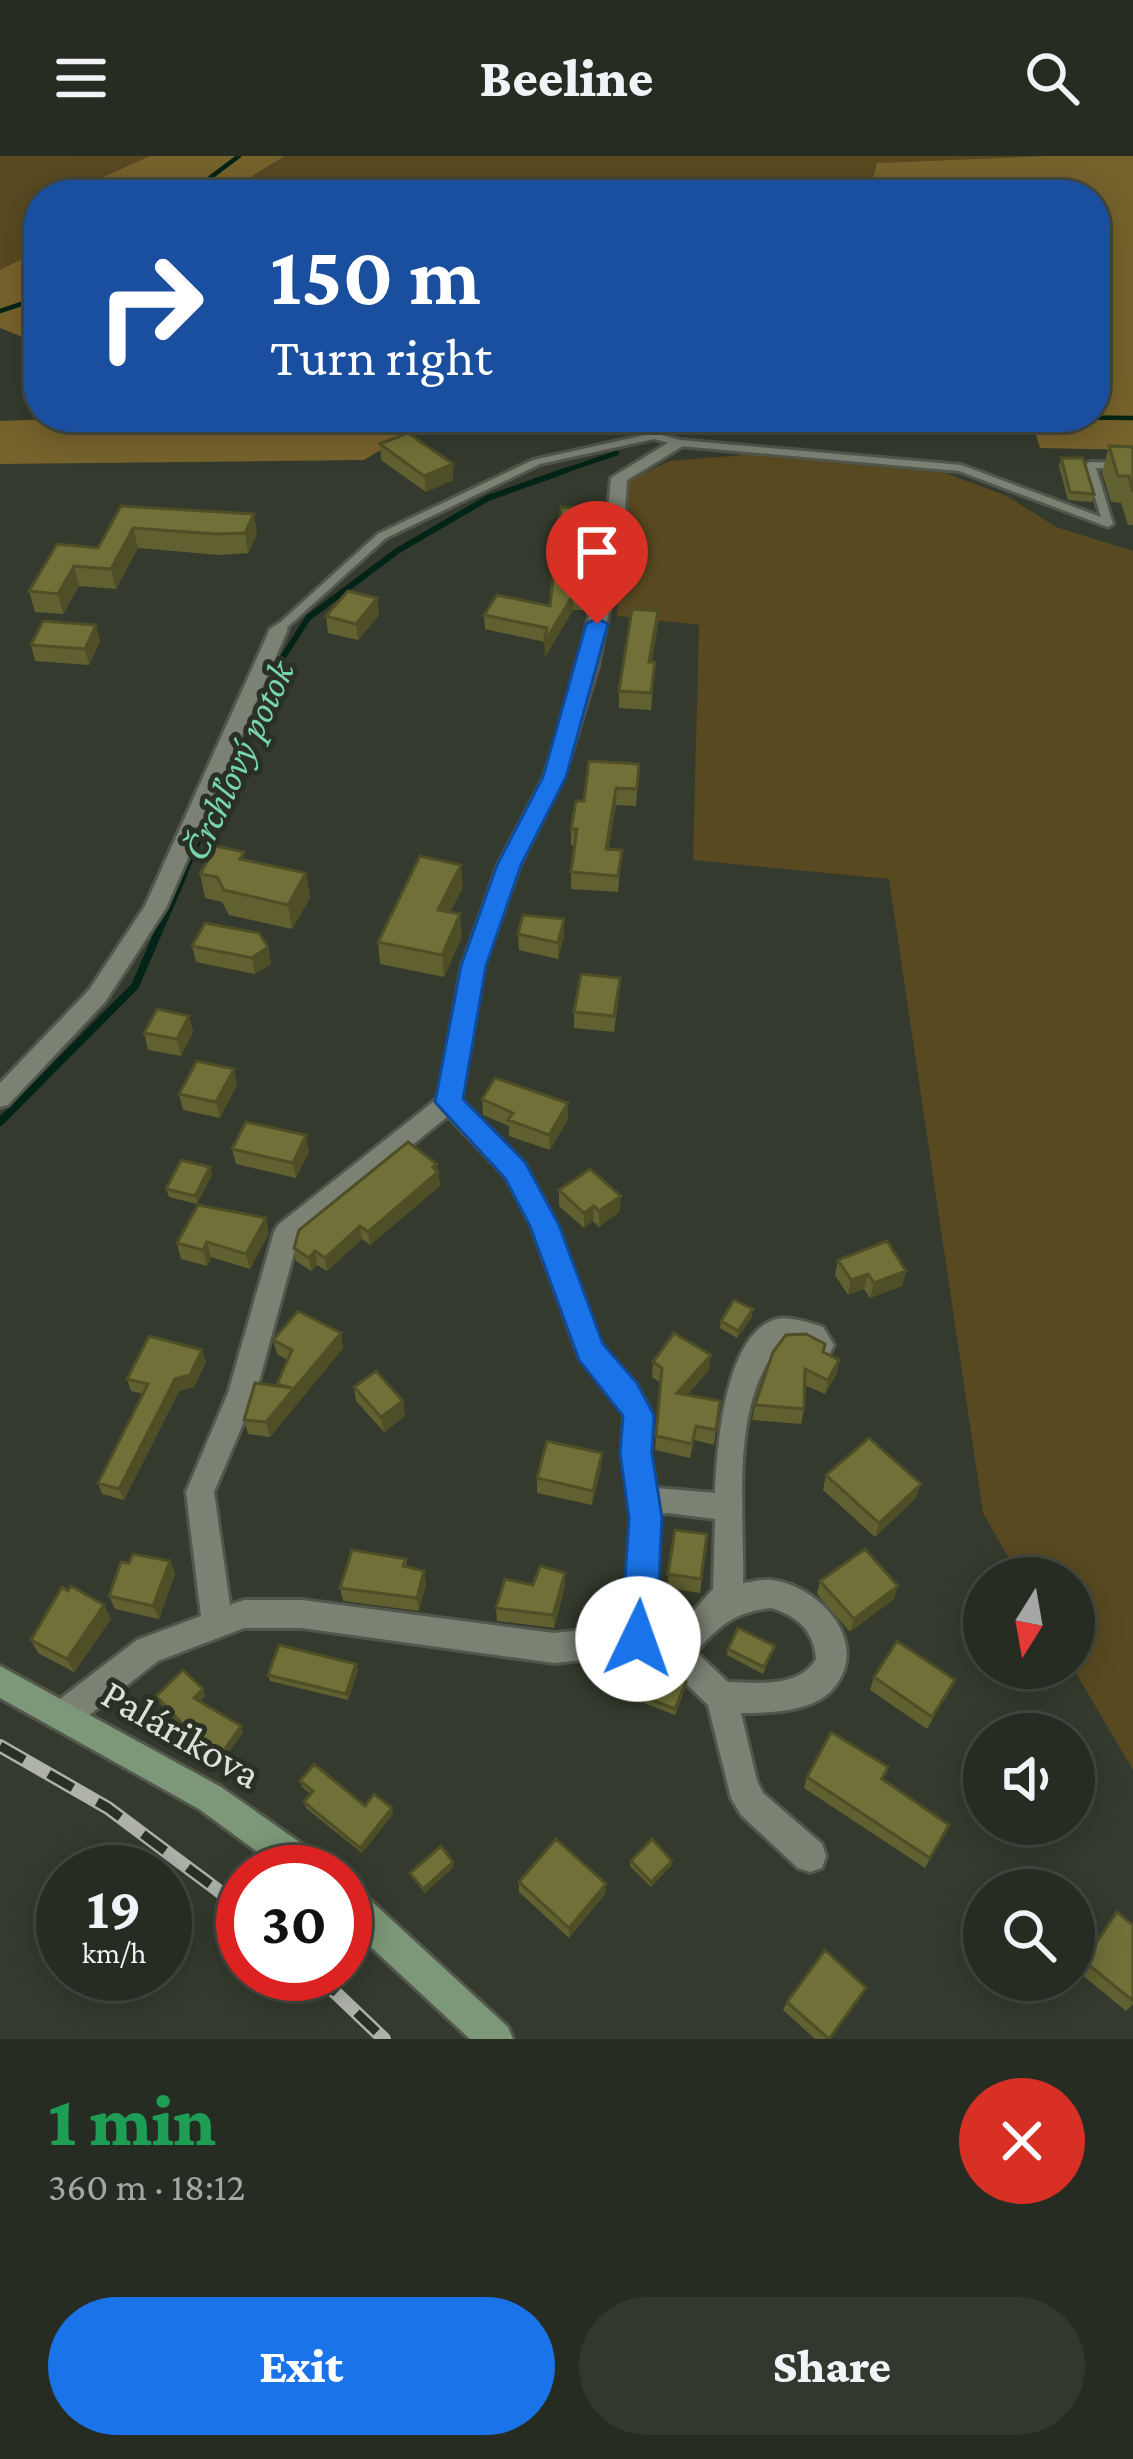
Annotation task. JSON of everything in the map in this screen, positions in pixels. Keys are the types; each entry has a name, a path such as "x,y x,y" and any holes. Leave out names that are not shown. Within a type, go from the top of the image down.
{"main road":[{"name":"Palárikova","path":"0,1682 211,1798 276,1845"},
{"path":"372,1925 496,2039"}],"street":[{"path":"217,1622 200,1492 242,1393 287,1232 449,1102 473,966 509,865 554,777 588,666 614,541 619,478 680,443"},
{"path":"0,1098 97,995 154,908 278,628"},
{"path":"449,1102 515,1170 544,1225 590,1351 634,1404 644,1503 638,1639"},
{"path":"676,1652 728,1592 726,1507 739,1390 761,1341 780,1329 800,1330 814,1335 821,1345"},
{"path":"644,1503 668,1500 726,1507"},
{"path":"721,1604 746,1593 783,1597 820,1619 831,1648 830,1665 821,1680 798,1691 722,1697"},
{"path":"63,1716 148,1650 244,1614 302,1614 569,1649 638,1639 676,1652 722,1697 742,1787 752,1804 810,1856"}],"lane":[{"path":"278,628 382,536 537,462 654,436 680,443 961,468 1108,524 1090,465 1133,466"}],"shaded area":[{"path":"0,156 150,156 96,180 24,180 24,258 0,270"},
{"path":"150,156 285,156 246,180 96,180"},
{"path":"285,156 1045,156 878,163 873,180 246,180"},
{"path":"1133,156 1133,450 1040,448 1035,432 1110,432 1110,180 873,180 877,163"},
{"path":"24,258 24,338 0,328 0,270"},
{"path":"24,420 24,432 411,432 364,460 0,464 0,421"},
{"path":"755,454 945,473 1007,496 1056,527 1133,551 1133,1770 1085,1689 1095,1689 1095,1557 1008,1557 983,1513 889,879 693,860 699,625 617,616 622,484 669,461"}],"building":[{"path":"408,433 453,464 424,476 380,444"},
{"path":"1109,446 1133,447 1133,492 1129,476 1118,476"},
{"path":"1061,458 1083,458 1094,494 1070,492"},
{"path":"121,506 254,514 245,533 133,528 111,569 74,566 58,594 29,591 57,544 98,548"},
{"path":"561,507 591,508 584,596 573,595 544,643 547,628 484,615 497,595 550,606"},
{"path":"348,591 377,598 356,624 326,616"},
{"path":"632,609 658,611 649,662 655,662 651,693 619,691"},
{"path":"43,621 96,625 85,649 31,645"},
{"path":"589,761 639,764 637,789 616,788 606,849 622,850 618,876 571,872 577,829 571,829 576,801 584,801"},
{"path":"216,846 244,852 240,859 306,873 288,905 224,890 217,877 200,874"},
{"path":"420,856 461,865 438,910 460,914 442,955 378,942"},
{"path":"523,915 564,919 558,943 518,934"},
{"path":"205,923 259,933 268,947 252,958 192,946"},
{"path":"581,974 620,978 614,1016 574,1012"},
{"path":"157,1009 189,1016 177,1039 144,1033"},
{"path":"197,1061 234,1069 216,1102 179,1094"},
{"path":"495,1078 568,1103 549,1135 508,1120 513,1113 482,1099"},
{"path":"246,1122 306,1135 293,1163 232,1149"},
{"path":"408,1142 437,1164 433,1167 438,1172 368,1232 360,1226 325,1258 315,1251 309,1258 294,1248 299,1230"},
{"path":"181,1160 210,1167 195,1196 166,1189"},
{"path":"590,1169 621,1196 599,1211 594,1206 584,1213 559,1190"},
{"path":"198,1205 266,1218 246,1254 207,1242 203,1250 177,1243"},
{"path":"887,1241 906,1271 874,1283 868,1274 851,1280 838,1260"},
{"path":"734,1300 753,1309 738,1331 721,1321"},
{"path":"298,1311 341,1333 266,1422 244,1420 255,1383 292,1388 277,1384 292,1350 273,1340"},
{"path":"674,1333 711,1355 677,1393 720,1401 716,1430 696,1426 692,1444 656,1436 662,1368 653,1362"},
{"path":"806,1334 825,1344 823,1352 839,1360 828,1380 805,1369 804,1409 755,1405 773,1352 786,1335"},
{"path":"149,1336 202,1350 190,1375 175,1379 119,1489 98,1483 148,1384 127,1379"},
{"path":"376,1371 403,1401 381,1417 354,1387"},
{"path":"869,1438 921,1484 879,1523 826,1475"},
{"path":"547,1441 602,1453 593,1491 537,1478"},
{"path":"675,1530 707,1534 701,1579 668,1574"},
{"path":"865,1549 898,1586 854,1619 820,1581"},
{"path":"352,1550 406,1559 403,1566 424,1571 417,1598 340,1588"},
{"path":"133,1554 170,1561 153,1606 109,1596 121,1562 129,1563"},
{"path":"540,1566 565,1573 553,1615 496,1608 505,1579 533,1585"},
{"path":"71,1586 104,1605 67,1659 31,1640 62,1587 68,1591"},
{"path":"738,1628 775,1646 764,1667 728,1649"},
{"path":"897,1641 955,1680 932,1717 874,1677"},
{"path":"279,1645 356,1664 346,1694 268,1675"},
{"path":"656,1666 686,1682 675,1709 644,1697"},
{"path":"183,1670 203,1689 194,1698 241,1726 222,1753 190,1732 156,1696"},
{"path":"831,1732 888,1767 882,1779 949,1825 930,1858 807,1777"},
{"path":"314,1764 365,1806 374,1794 392,1808 362,1845 356,1845 304,1802 313,1791 300,1781"},
{"path":"556,1839 606,1884 569,1928 519,1882"},
{"path":"652,1839 672,1861 651,1882 631,1861"},
{"path":"441,1846 453,1862 423,1889 410,1873"},
{"path":"1117,1912 1133,1925 1133,2001 1095,1970 1095,1945"},
{"path":"825,1950 866,1988 829,2039 787,2002"}],"waterway":[{"path":"207,180 239,156"},
{"path":"0,311 24,303"},
{"name":"Črchľový potok","path":"1110,418 1133,418"},
{"name":"Črchľový potok","path":"558,473 617,453"},
{"name":"Črchľový potok","path":"183,876 269,679 308,618 397,551 488,498 567,470"},
{"name":"Črchľový potok","path":"0,1122 135,986 184,873"}],"railway":[{"path":"0,1746 108,1808 216,1889"},
{"path":"344,2001 384,2039"}],"route":[{"path":"597,624 554,777 509,865 473,966 449,1102 515,1170 544,1225 590,1351 626,1392 638,1415 636,1453 646,1518 638,1639"}]}
